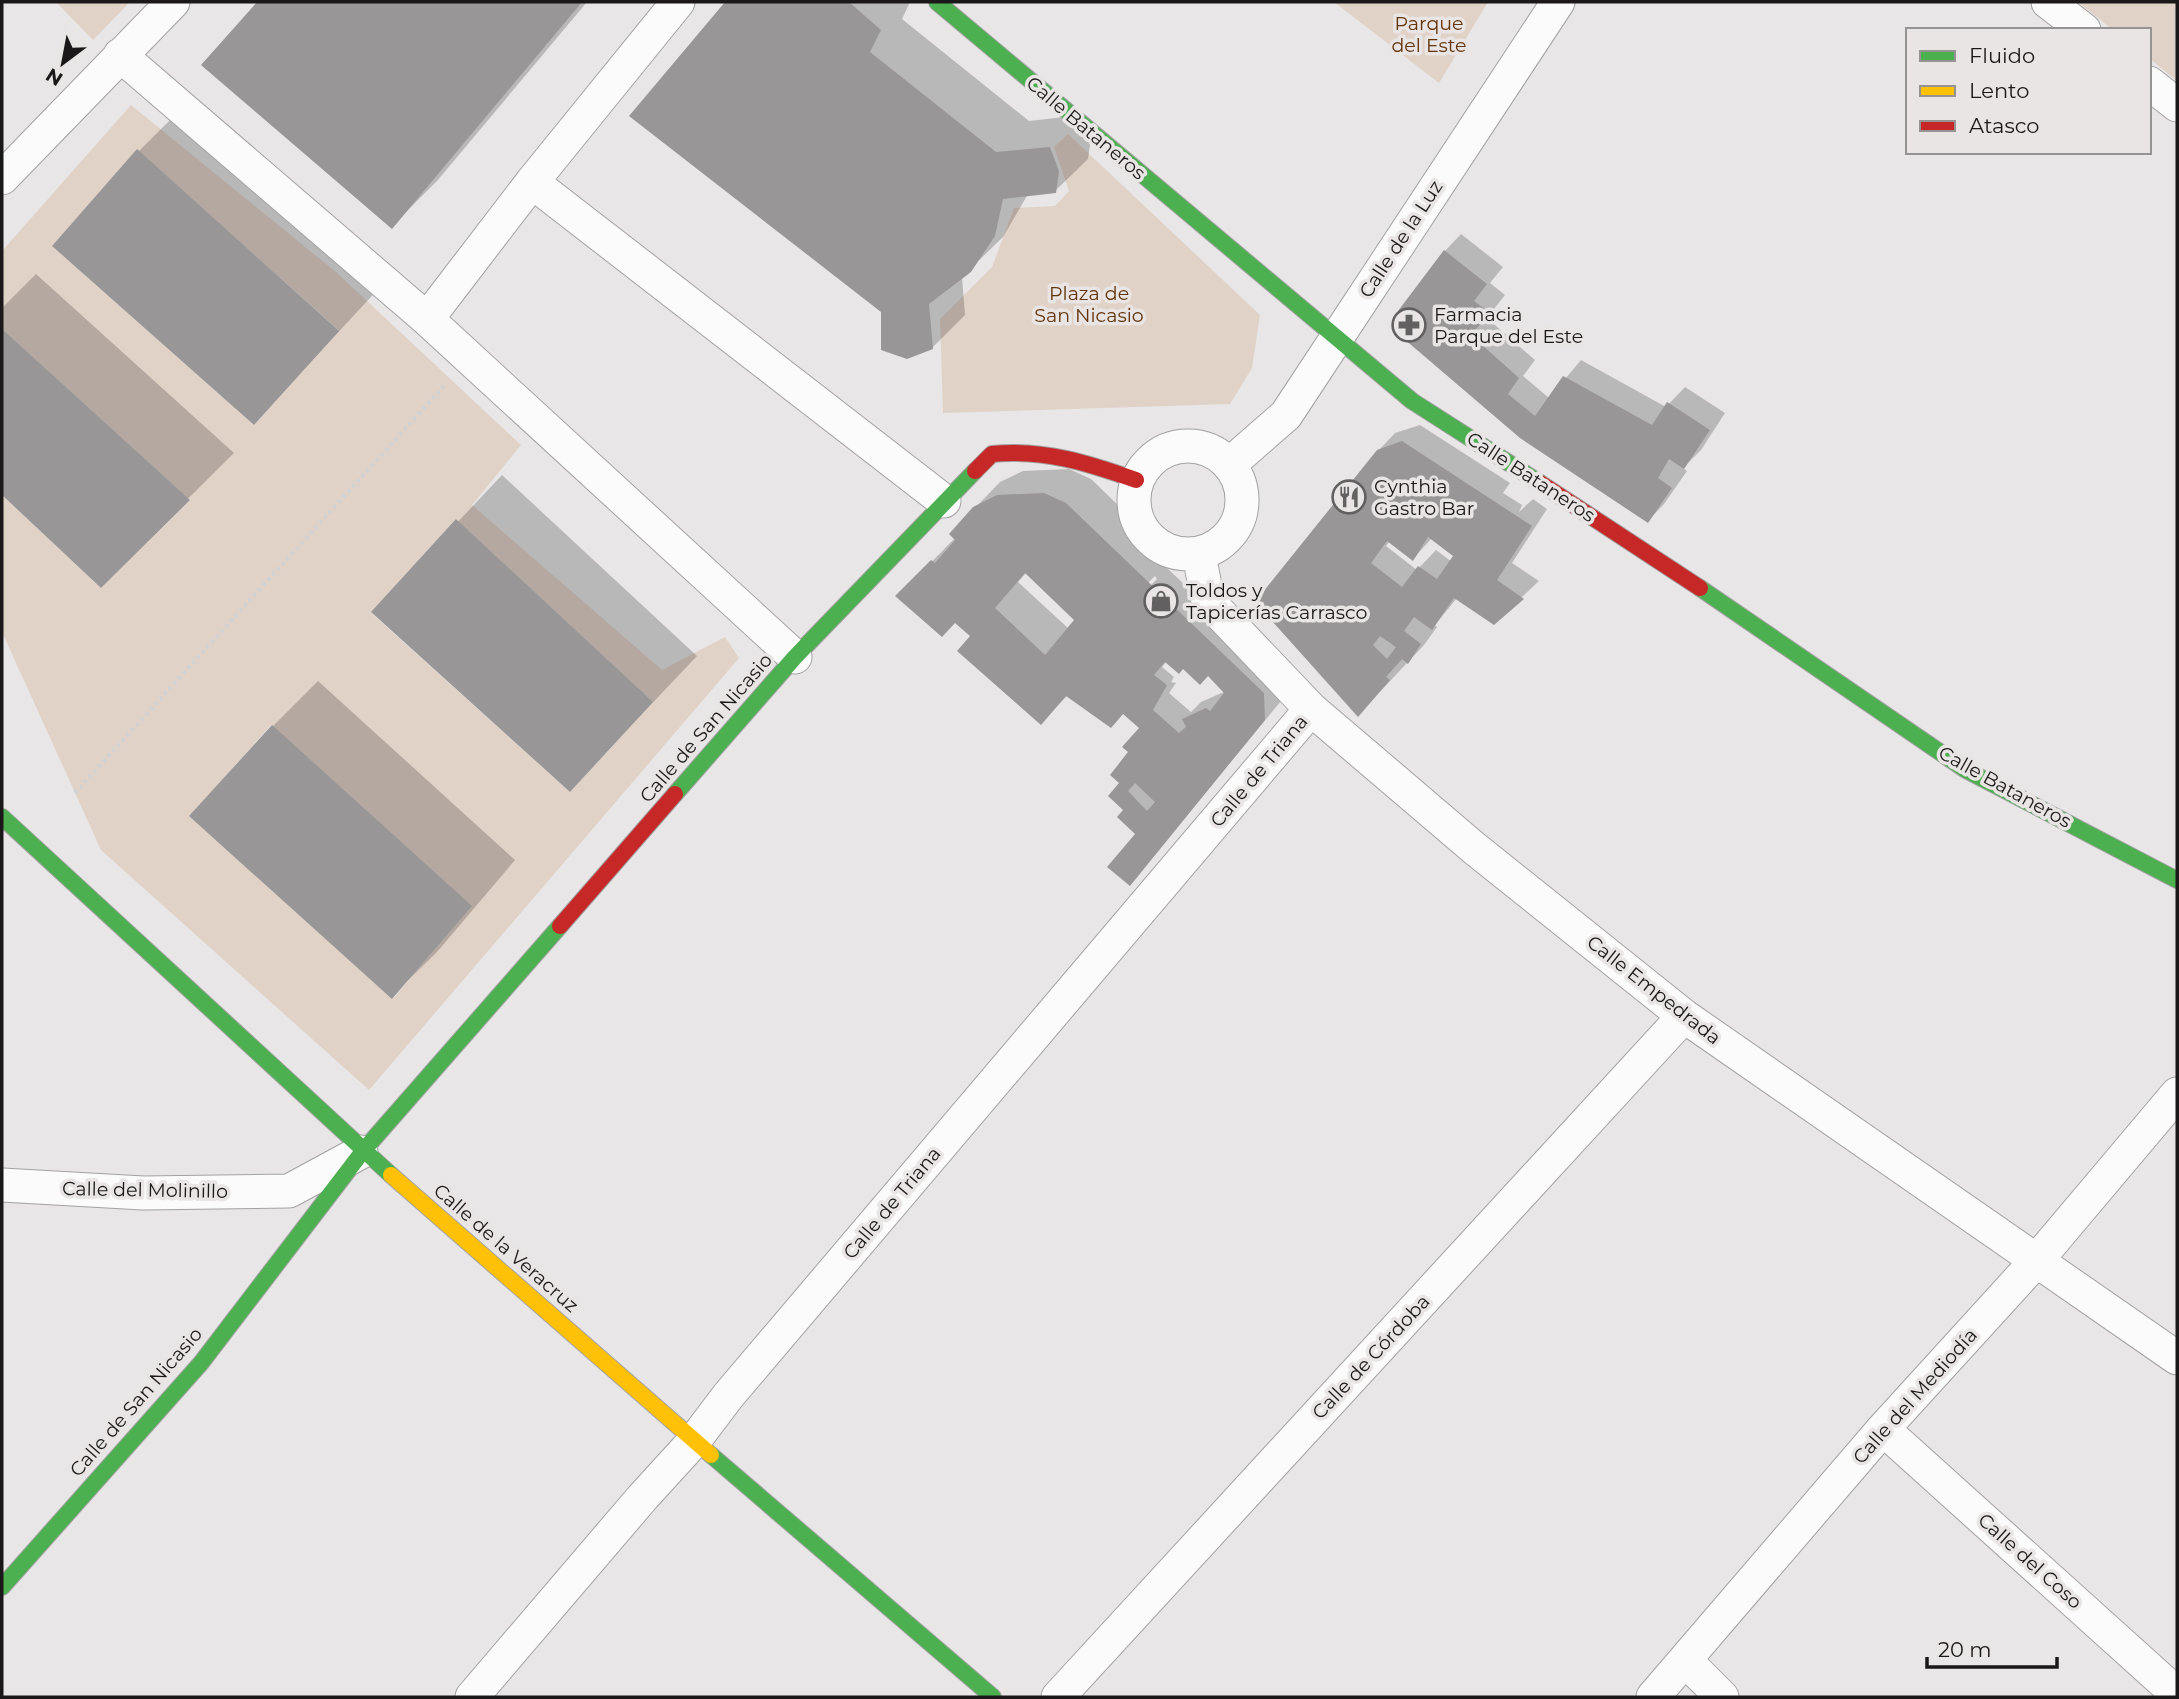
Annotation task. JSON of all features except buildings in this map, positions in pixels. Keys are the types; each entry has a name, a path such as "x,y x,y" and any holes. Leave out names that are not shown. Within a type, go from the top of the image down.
{"street":[{"path":"2,178 173,2"},
{"path":"427,319 532,182 678,2"},
{"name":"Calle Bataneros","path":"937,2 1412,401 1642,548 1966,770 2177,880"},
{"name":"Calle de la Luz","path":"1230,464 1286,415 1558,2"},
{"path":"2048,2 2081,28"},
{"path":"120,55 427,319 795,657"},
{"path":"2151,85 2177,105"},
{"path":"532,182 944,501"},
{"path":"1178,446 1206,448 1230,464 1243,489 1241,518 1224,543 1199,555 1170,553 1146,536 1133,509 1136,480 1153,457 1178,446"},
{"name":"Calle de San Nicasio","path":"2,1587 201,1363 363,1151 795,657 992,454 1024,449 1066,456 1136,480"},
{"name":"Calle Empedrada","path":"1199,555 1208,601 1311,709 1474,848 1684,1016 2177,1358"},
{"name":"Calle de Triana","path":"472,1697 694,1441 728,1396 1311,709"},
{"name":"Calle de la Veracruz","path":"2,817 363,1151 694,1441 993,1697"},
{"name":"Calle de Córdoba","path":"1058,1697 1684,1016"},
{"name":"Calle del Mediodía","path":"1653,1697 1883,1429 2171,1115"},
{"name":"Calle del Molinillo","path":"2,1185 143,1193 289,1191 363,1151"},
{"name":"Calle del Coso","path":"1883,1429 2177,1694"},
{"path":"1686,1661 1722,1697"}],"path":[{"path":"75,793 450,380"}],"green space":[{"path":"56,2 130,2 93,40"},
{"name":"Parque del Este","path":"1334,2 1488,2 1439,83"},
{"path":"2078,2 2177,2 2177,81 2151,60 2151,28 2110,28"},
{"path":"131,105 337,273 521,445 472,505 662,670 725,637 739,658 369,1090 101,850 2,632 2,495 101,588 190,500 2,329 2,251","holes":["137,150 339,330 254,425 52,246","456,519 653,702 570,792 371,613","271,725 471,906 393,999 190,816"]},
{"name":"Plaza de San Nicasio","path":"1068,134 1260,315 1252,368 1230,404 943,413 940,319 992,267 1014,208 1055,206 1069,191 1054,147"}],"traffic: fast":[{"path":"937,2 1412,401 1540,483"},
{"path":"675,794 795,657 975,471"},
{"path":"1700,588 1966,770 2177,880"},
{"path":"2,817 391,1175"},
{"path":"2,1587 201,1363 363,1151 560,926"},
{"path":"711,1455 993,1697"}],"traffic: slow":[{"path":"391,1175 711,1455"}],"traffic: jam":[{"path":"975,471 992,454 1030,454 1083,463 1136,480"},
{"path":"1540,483 1700,588"},
{"path":"560,926 675,794"}],"place":[{"name":"Farmacia Parque del Este","path":"1409,325"},
{"name":"Cynthia Gastro Bar","path":"1349,497"},
{"name":"Toldos y Tapicerías Carrasco","path":"1161,601"}]}
